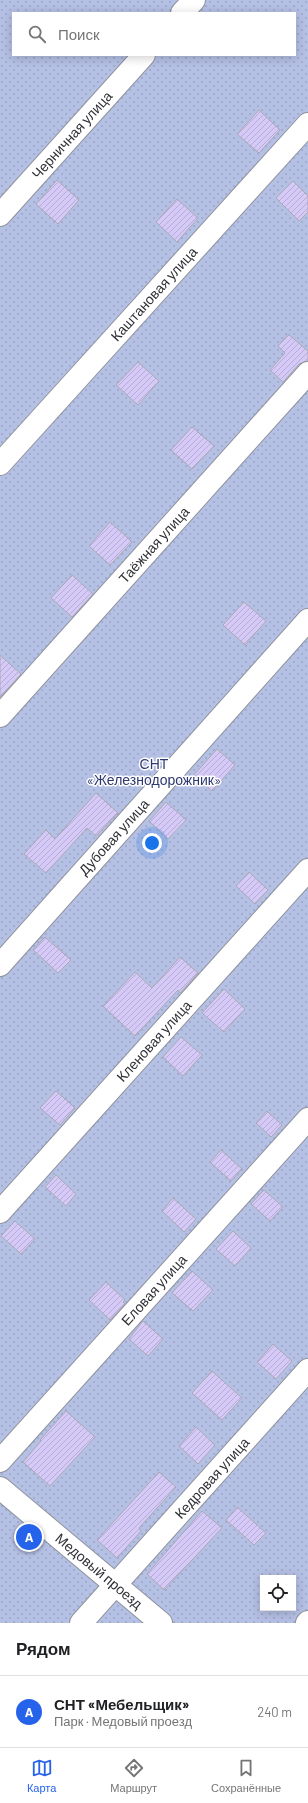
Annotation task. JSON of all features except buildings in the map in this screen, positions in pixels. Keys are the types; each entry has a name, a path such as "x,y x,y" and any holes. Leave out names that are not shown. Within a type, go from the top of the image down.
{"street":[{"path":"183,12 194,0"},
{"name":"Черничная улица","path":"0,215 143,56"},
{"name":"Каштановая улица","path":"0,464 308,124"},
{"name":"Таёжная улица","path":"0,716 308,373"},
{"name":"Дубовая улица","path":"0,965 308,620"},
{"name":"Кленовая улица","path":"0,1212 308,870"},
{"name":"Еловая улица","path":"0,1460 308,1119"},
{"name":"Кедровая улица","path":"81,1623 308,1370"},
{"name":"Медовый проезд","path":"0,1488 115,1586 161,1623"}],"green space":[{"name":"СНТ «Железнодорожник»","path":"0,0 308,0 308,1623 0,1623"}],"place":[{"name":"СНТ «Мебельщик»","path":"29,1537"}]}
